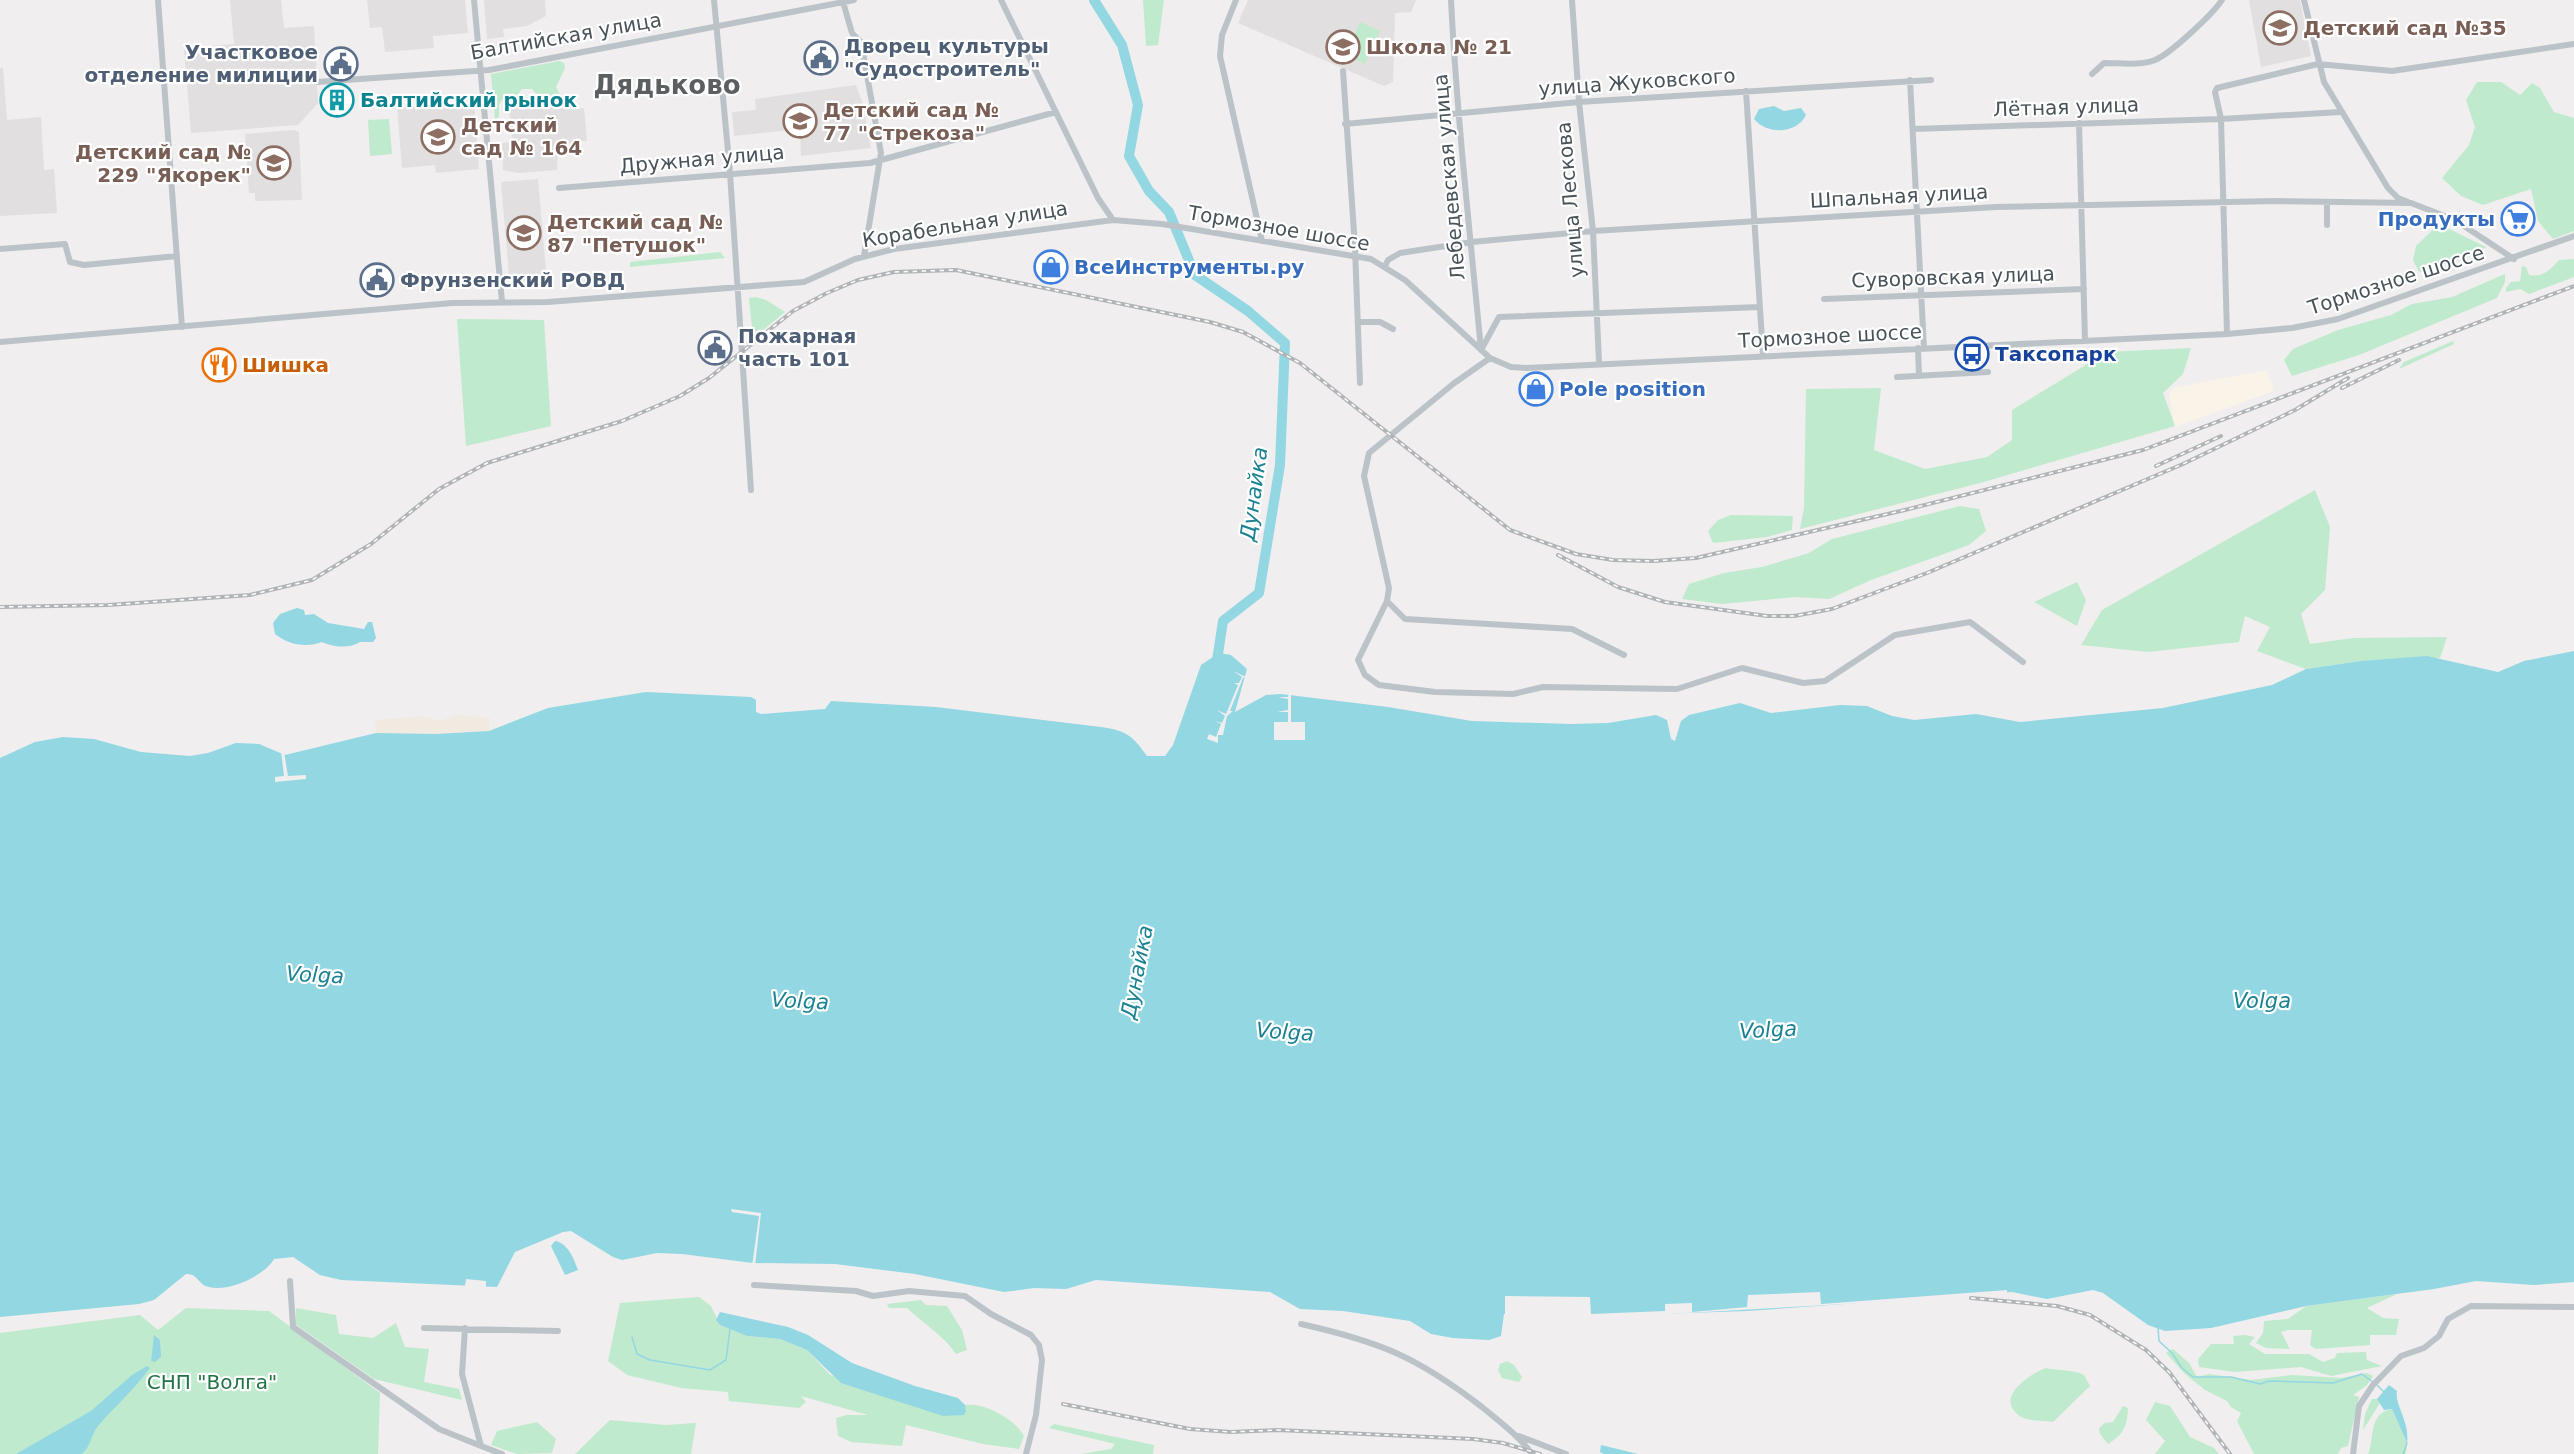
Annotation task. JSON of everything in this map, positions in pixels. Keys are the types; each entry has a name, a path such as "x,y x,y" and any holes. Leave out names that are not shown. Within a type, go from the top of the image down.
{"street":[{"path":"0,342 182,327 158,0"},
{"path":"474,0 501,302"},
{"path":"714,0 730,172 751,490"},
{"name":"Балтийская улица","path":"317,82 482,70 854,0"},
{"path":"1001,0 1098,198 1113,220"},
{"path":"1236,0 1222,35 1220,56 1262,241"},
{"name":"Лебедевская улица","path":"1451,0 1457,112 1472,242 1481,351"},
{"name":"улица Лескова","path":"1572,0 1579,102 1593,231 1599,362"},
{"path":"2092,74 2102,63 2145,63 2158,59 2214,12 2222,0"},
{"path":"2304,0 2318,64 2340,112 2388,188 2398,198 2411,203"},
{"path":"843,2 852,33 861,42 881,160 864,256"},
{"path":"2227,334 2221,119 2215,92 2217,88 2318,64 2392,70 2574,44"},
{"path":"1343,71 1359,322 1360,383"},
{"path":"1910,80 1921,296 1919,376"},
{"name":"улица Жуковского","path":"1345,124 1579,102 1931,80"},
{"path":"1746,91 1763,355"},
{"name":"Дружная улица","path":"559,188 881,160 1056,112"},
{"name":"Лётная улица","path":"1913,129 2221,119 2340,112"},
{"path":"2079,123 2085,340"},
{"name":"Шпальная улица","path":"1385,266 1388,260 1400,253 1472,242 1593,231 1754,219 1916,213 1996,207 2222,203 2411,203 2455,220 2514,259"},
{"path":"2327,225 2328,204"},
{"name":"Тормозное шоссе","path":"1113,220 1162,224 1355,254 1385,266 1410,284 1490,358 1511,366 1527,368 1599,362 2227,334 2292,328 2338,319 2574,236"},
{"name":"Корабельная улица","path":"182,327 452,303 548,302 812,280 864,256 923,244 1113,220"},
{"path":"0,249 65,244 69,262 76,265 177,256"},
{"name":"Суворовская улица","path":"1824,298 2084,289"},
{"path":"1481,351 1500,317 1760,307"},
{"path":"1359,322 1380,322 1393,329"},
{"path":"1490,358 1452,384 1369,453 1364,476 1389,588 1387,601 1358,660 1365,675 1379,685 1435,692 1513,694 1543,687 1677,689 1742,668 1803,683 1826,681 1895,634 1970,622 2023,662"},
{"path":"1897,377 1988,372"},
{"path":"1387,601 1405,619 1572,629 1624,655"},
{"path":"290,1281 293,1327 439,1429 502,1454"},
{"path":"754,1285 856,1291 873,1296 909,1291 965,1296 991,1314 1030,1335 1039,1345 1042,1360 1036,1415 1026,1454"},
{"path":"2353,1454 2359,1406 2375,1383 2401,1356 2424,1348 2439,1336 2448,1319 2471,1306 2574,1307"},
{"path":"1301,1324 1356,1336 1405,1355 1440,1375 1519,1436 1532,1454"},
{"path":"424,1328 558,1331"},
{"path":"465,1328 462,1374 481,1446"},
{"path":"1519,1436 1566,1454"}],"shaded area":[{"path":"230,0 281,0 284,28 314,26 318,103 298,125 191,133 184,48 234,44"},
{"path":"367,0 465,0 468,33 433,36 434,48 385,52 382,27 370,28"},
{"path":"484,0 545,0 546,16 527,26 503,29 504,37 487,39"},
{"name":"Школа № 21","path":"1248,0 1416,0 1411,12 1395,13 1393,82 1384,86 1238,23"},
{"name":"Детский сад №35","path":"2249,0 2300,0 2311,56 2261,67"},
{"path":"0,68 3,68 7,120 41,117 44,170 54,169 57,213 0,216"},
{"name":"Детский сад № 77 \"Стрекоза\"","path":"856,85 863,104 871,148 801,156 800,129 734,136 732,112 756,110 755,99"},
{"name":"Детский сад № 164","path":"474,102 479,169 436,173 435,165 402,168 397,108"},
{"path":"568,103 578,109 584,108 587,141 572,142 558,149 557,170 518,173 503,170 502,143 512,142 509,108"},
{"name":"Детский сад № 229 \"Якорек\"","path":"294,130 299,132 302,200 255,201 255,193 249,193 245,134"},
{"name":"Детский сад № 87 \"Петушок\"","path":"538,179 547,284 510,287 501,182"},
{"path":"2267,370 2274,391 2175,427 2169,396 2172,388"}],"green space":[{"path":"1143,0 1164,0 1158,45 1146,46"},
{"path":"1360,22 1380,31 1365,64 1345,55"},
{"path":"559,61 564,63 565,68 556,87 560,101 541,97 532,89 522,89 516,97 510,99 505,96 499,104 499,117 495,120 491,74"},
{"path":"2477,82 2501,82 2520,95 2532,83 2540,88 2554,112 2574,118 2574,231 2553,239 2538,221 2531,189 2483,205 2461,196 2442,178 2469,145 2475,127 2466,100"},
{"path":"389,119 392,154 370,156 368,120"},
{"path":"2439,224 2486,247 2475,255 2419,272 2413,260 2416,246"},
{"path":"720,252 725,258 630,267 630,262"},
{"path":"2574,259 2574,277 2529,294 2520,289 2506,292 2511,282 2520,281 2522,266 2526,267 2529,275 2534,276 2543,274 2559,260"},
{"path":"2505,274 2505,282 2497,298 2359,355 2292,376 2284,360 2293,349 2338,330 2391,315 2412,304 2452,297"},
{"path":"756,297 766,300 785,312 753,338 749,298"},
{"path":"457,319 544,320 551,426 466,446"},
{"path":"2453,341 2454,344 2399,369 2404,362"},
{"path":"2191,348 2183,374 2163,393 2175,426 1980,483 1800,529 1804,508 1806,389 1881,388 1874,450 1925,469 1987,457 2012,440 2012,410 2107,352"},
{"path":"2315,490 2330,527 2325,590 2301,614 2310,644 2353,638 2447,637 2440,658 2361,661 2306,669 2257,651 2270,627 2245,616 2239,642 2148,652 2081,645 2102,610"},
{"path":"1960,506 1979,509 1986,531 1969,545 1871,580 1829,599 1795,597 1722,604 1682,599 1689,584 1724,573 1762,567 1809,553 1832,539"},
{"path":"1731,515 1793,516 1792,530 1767,537 1713,543 1708,531 1718,520"},
{"path":"2077,582 2086,600 2077,626 2034,602"},
{"path":"2397,1294 2367,1308 2383,1318 2399,1319 2396,1335 2370,1335 2370,1345 2316,1349 2310,1345 2312,1330 2281,1332 2290,1349 2266,1348 2256,1343 2263,1333 2264,1321 2288,1319 2306,1306"},
{"path":"699,1297 711,1306 720,1325 747,1336 780,1339 807,1350 830,1375 966,1411 965,1405 990,1409 1006,1418 1020,1430 1024,1436 1019,1449 983,1444 906,1425 902,1446 851,1442 838,1436 836,1418 847,1415 868,1415 801,1396 806,1402 799,1408 729,1401 728,1392 681,1388 627,1375 608,1361 620,1303"},
{"path":"921,1300 926,1305 947,1306 962,1330 967,1350 956,1354 939,1335 907,1308 889,1308 887,1304"},
{"name":"СНП \"Волга\"","path":"186,1308 269,1311 380,1393 378,1454 0,1454 0,1333 140,1315 158,1330"},
{"path":"296,1308 336,1315 339,1334 373,1338 396,1323 405,1347 429,1349 424,1382 459,1389 462,1400 374,1379 295,1324"},
{"path":"2233,1336 2255,1337 2249,1344 2265,1354 2309,1354 2323,1362 2335,1358 2337,1353 2366,1352 2367,1360 2382,1366 2331,1376 2301,1367 2235,1372 2199,1367 2198,1359 2211,1344 2234,1344"},
{"path":"2173,1349 2189,1363 2197,1377 2209,1374 2251,1380 2292,1375 2341,1378 2367,1373 2373,1376 2367,1385 2353,1395 2359,1397 2348,1446 2341,1448 2338,1454 2254,1454 2237,1421 2241,1413 2231,1407 2227,1401 2205,1390 2185,1374 2166,1353"},
{"path":"1507,1361 1514,1365 1522,1377 1519,1382 1502,1378 1498,1370 1500,1364"},
{"path":"2046,1368 2084,1375 2090,1386 2053,1422 2020,1417 2012,1407 2013,1393 2025,1380"},
{"path":"2372,1399 2377,1399 2380,1403 2363,1430 2365,1414"},
{"path":"2155,1402 2170,1406 2190,1437 2214,1448 2219,1454 2155,1454 2165,1441 2146,1420"},
{"path":"2123,1406 2128,1408 2127,1420 2118,1437 2108,1444 2100,1434 2099,1428 2105,1423 2113,1422"},
{"path":"2392,1409 2407,1443 2406,1454 2368,1454 2379,1415"},
{"path":"610,1420 666,1425 696,1423 691,1454 575,1454"},
{"path":"537,1422 556,1439 552,1453 517,1454 491,1445 497,1431"},
{"path":"1054,1424 1154,1445 1153,1454 1081,1454 1111,1449 1115,1444 1049,1428"}],"sand":[{"path":"457,715 490,718 489,731 435,734 376,733 375,720 424,716 440,721"}],"water":[{"path":"1774,106 1784,111 1801,108 1806,115 1796,126 1782,130 1766,128 1754,119 1759,109"},
{"path":"297,608 304,610 305,615 314,614 328,623 364,629 368,622 372,622 376,638 373,642 360,642 346,646 322,642 310,645 292,643 275,634 273,623 280,614"},
{"name":"Volga","path":"2574,651 2574,1282 2534,1285 2476,1281 2434,1289 2306,1306 2211,1328 2165,1331 2148,1325 2103,1293 2093,1290 2047,1299 2012,1292 1747,1311 1657,1314 1504,1314 1501,1336 1489,1340 1431,1334 1410,1321 1343,1311 1300,1309 1270,1292 1096,1280 1066,1289 1034,1288 1004,1292 915,1274 835,1264 753,1263 657,1253 622,1260 613,1257 571,1231 563,1232 515,1252 497,1287 341,1280 320,1275 293,1257 274,1259 254,1277 236,1285 209,1287 193,1275 186,1274 154,1300 139,1304 0,1317 0,758 35,742 63,737 94,739 141,752 190,756 208,753 236,743 259,744 285,755 376,733 435,734 489,731 548,708 646,692 751,697 756,700 756,712 761,714 825,709 831,701 936,707 1101,727 1128,735 1147,756 1165,756 1173,745 1201,665 1219,653 1231,655 1247,669 1235,712 1266,695 1281,694 1388,707 1472,721 1608,723 1656,715 1667,720 1671,739 1675,741 1681,721 1689,715 1740,703 1771,713 1840,705 1867,706 1892,716 1914,720 1976,714 2020,722 2163,708 2272,685 2306,669 2361,661 2427,656 2498,672 2524,661"},
{"path":"555,1241 567,1248 578,1270 565,1275 551,1246"},
{"path":"720,1312 788,1327 808,1335 852,1363 915,1386 958,1398 965,1405 966,1411 964,1415 943,1416 841,1383 807,1350 780,1339 747,1336 720,1325 716,1320"},
{"path":"154,1335 160,1340 161,1357 155,1362 151,1361"},
{"path":"147,1366 150,1368 98,1426 87,1448 81,1454 16,1454 91,1411 132,1375"},
{"path":"2389,1385 2397,1391 2406,1427 2407,1443 2392,1409 2384,1410 2377,1399"},
{"path":"1601,1445 1638,1454 1604,1454 1600,1452"}],"pier":[{"path":"1233,671 1246,677 1243,678 1230,711 1233,711 1227,716 1223,735 1218,735 1218,743 1207,739 1209,734 1216,737 1221,724 1215,721 1222,723 1225,716 1217,710 1226,714 1238,685 1234,683 1239,683 1242,677"},
{"path":"1289,692 1291,693 1291,722 1305,722 1305,740 1274,740 1274,722 1288,722 1288,712 1277,712 1288,710 1288,699 1278,697 1288,697"},
{"path":"281,751 284,752 288,776 306,775 306,779 275,782 275,777 284,776"},
{"path":"731,1209 761,1213 755,1266 752,1266 759,1216 732,1212"},
{"path":"466,1279 486,1281 486,1287 465,1286"},
{"path":"2007,1290 2007,1295 1579,1319 1505,1316 1505,1296 1590,1297 1591,1314 1665,1311 1665,1304 1692,1303 1692,1312 1747,1307 1748,1295 1820,1292 1821,1304"}],"waterway":[{"name":"Дунайка","path":"1094,0 1122,45 1138,105 1129,156 1149,191 1169,212 1195,275 1248,311 1285,343 1280,465 1259,593 1223,621 1216,667"},
{"path":"2158,1328 2159,1341 2172,1353 2182,1368 2193,1377 2231,1377 2260,1384 2269,1381 2333,1383 2362,1374 2373,1382"},
{"path":"632,1337 637,1354 650,1360 710,1370 726,1360 730,1329"},
{"path":"2377,1385 2384,1392"},
{"path":"2403,1454 2407,1443"}],"railway":[{"path":"0,607 108,605 250,595 312,580 371,544 439,489 487,463 622,421 680,396 709,378 793,311 858,280 894,272 956,270 1210,322 1243,332 1300,363 1510,530 1576,554 1613,560 1653,561 1696,558 1905,510 2143,450 2574,286"},
{"path":"2342,388 2399,360"},
{"path":"1558,555 1618,587 1665,602 1767,616 1794,616 1832,609 1927,573 2183,464 2295,410 2348,378"},
{"path":"2156,466 2221,436"},
{"path":"1971,1298 2057,1306 2090,1315 2146,1350 2169,1372 2230,1454"},
{"path":"1063,1404 1190,1429 1231,1432 1278,1430 1473,1439 1503,1443 1540,1454"}],"place":[{"name":"Детский сад №35","path":"2280,28"},
{"name":"Школа № 21","path":"1343,47"},
{"name":"Дворец культуры \"Судостроитель\"","path":"821,58"},
{"name":"Участковое отделение милиции","path":"341,64"},
{"name":"Балтийский рынок","path":"337,100"},
{"name":"Детский сад № 77 \"Стрекоза\"","path":"800,121"},
{"name":"Детский сад № 164","path":"438,137"},
{"name":"Детский сад № 229 \"Якорек\"","path":"274,163"},
{"name":"Продукты","path":"2518,219"},
{"name":"Детский сад № 87 \"Петушок\"","path":"524,233"},
{"name":"ВсеИнструменты.ру","path":"1051,267"},
{"name":"Фрунзенский РОВД","path":"377,280"},
{"name":"Пожарная часть 101","path":"715,348"},
{"name":"Таксопарк","path":"1972,354"},
{"name":"Шишка","path":"219,365"},
{"name":"Pole position","path":"1536,389"}],"district":[{"name":"Дядьково","path":"667,85"}]}
